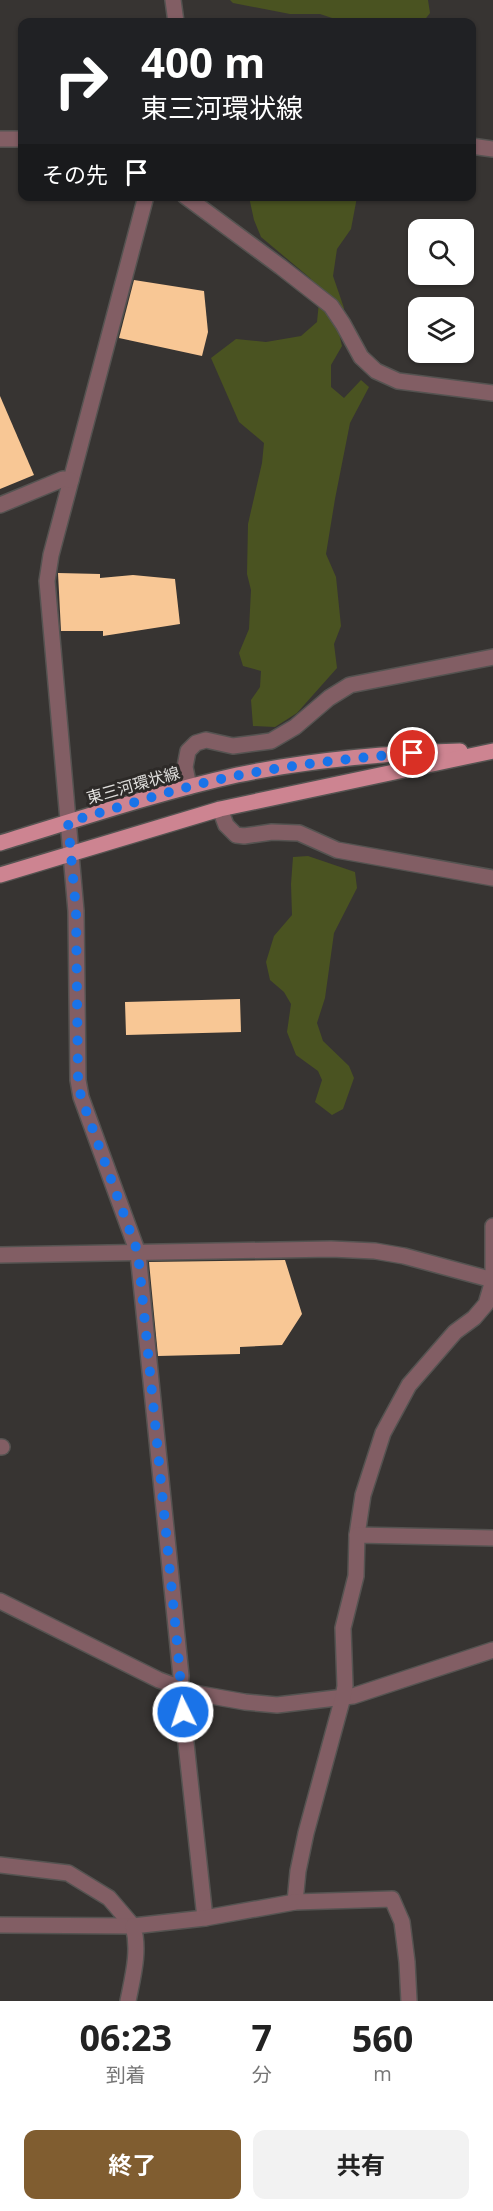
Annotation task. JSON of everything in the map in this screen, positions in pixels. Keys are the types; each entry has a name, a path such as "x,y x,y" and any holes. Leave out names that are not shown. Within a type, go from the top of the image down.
{"main road":[{"name":"東三河環状線","path":"0,843 189,787 239,775 342,760 434,752 493,751"},
{"name":"東三河環状線","path":"0,875 220,809 493,751"}],"street":[{"path":"172,0 175,18"},
{"path":"0,139 18,139"},
{"path":"476,147 493,149"},
{"path":"145,201 70,480 51,555 47,582 76,910 78,1080 81,1097 138,1253 180,1664 180,1688 205,1918"},
{"path":"192,201 331,306 361,357 376,371 398,381 493,393"},
{"path":"0,505 63,479 70,480"},
{"path":"189,787 185,767 188,751 196,743 206,740 233,746 271,741 295,727 329,698 350,685 493,657"},
{"path":"220,809 226,825 236,835 272,832 299,833 337,850 493,878"},
{"path":"295,1902 298,1871 306,1833 345,1686 343,1628 356,1576 357,1535 363,1496 383,1433 409,1385 455,1332 474,1318 486,1304 493,1280 493,1226"},
{"path":"0,1255 291,1249 375,1251 404,1256 493,1280"},
{"path":"357,1535 493,1539"},
{"path":"0,1601 113,1658 180,1688 246,1702 277,1705 353,1696 493,1650"},
{"path":"0,1865 68,1873 109,1898 133,1926 135,1935 136,1959 128,2001"},
{"path":"0,1925 133,1926 205,1918 295,1902 392,1899 402,1922 409,2001"}],"green space":[{"path":"230,0 428,0 430,13 426,18 332,18 320,14 290,14 233,3"},
{"path":"250,201 356,201 351,229 337,249 333,276 344,308 338,329 342,346 331,365 331,387 344,398 361,380 369,387 350,423 326,554 336,577 341,626 334,644 337,668 297,713 275,727 253,726 251,700 260,687 261,671 243,666 239,653 249,629 251,590 247,574 248,524 262,463 264,443 239,422 211,358 236,339 266,342 301,336 317,322 320,292 310,278 261,237"},
{"path":"308,856 355,872 357,888 334,933 325,998 317,1023 323,1041 349,1066 354,1078 343,1109 332,1115 315,1102 322,1080 318,1071 296,1055 287,1032 291,1004 284,992 270,980 266,962 274,936 292,915 293,857"}],"building":[{"path":"134,280 204,291 208,332 202,356 119,338"},
{"path":"0,396 34,475 0,489"},
{"path":"58,573 100,574 100,578 133,575 175,579 180,624 103,636 103,631 61,631"},
{"path":"240,999 241,1032 126,1035 125,1002"},
{"path":"285,1260 302,1314 282,1345 240,1347 240,1354 158,1356 149,1262"}],"route":[{"path":"183,1712 138,1253 81,1097 78,1080 76,910 68,822 239,775 291,766 413,753"}]}
